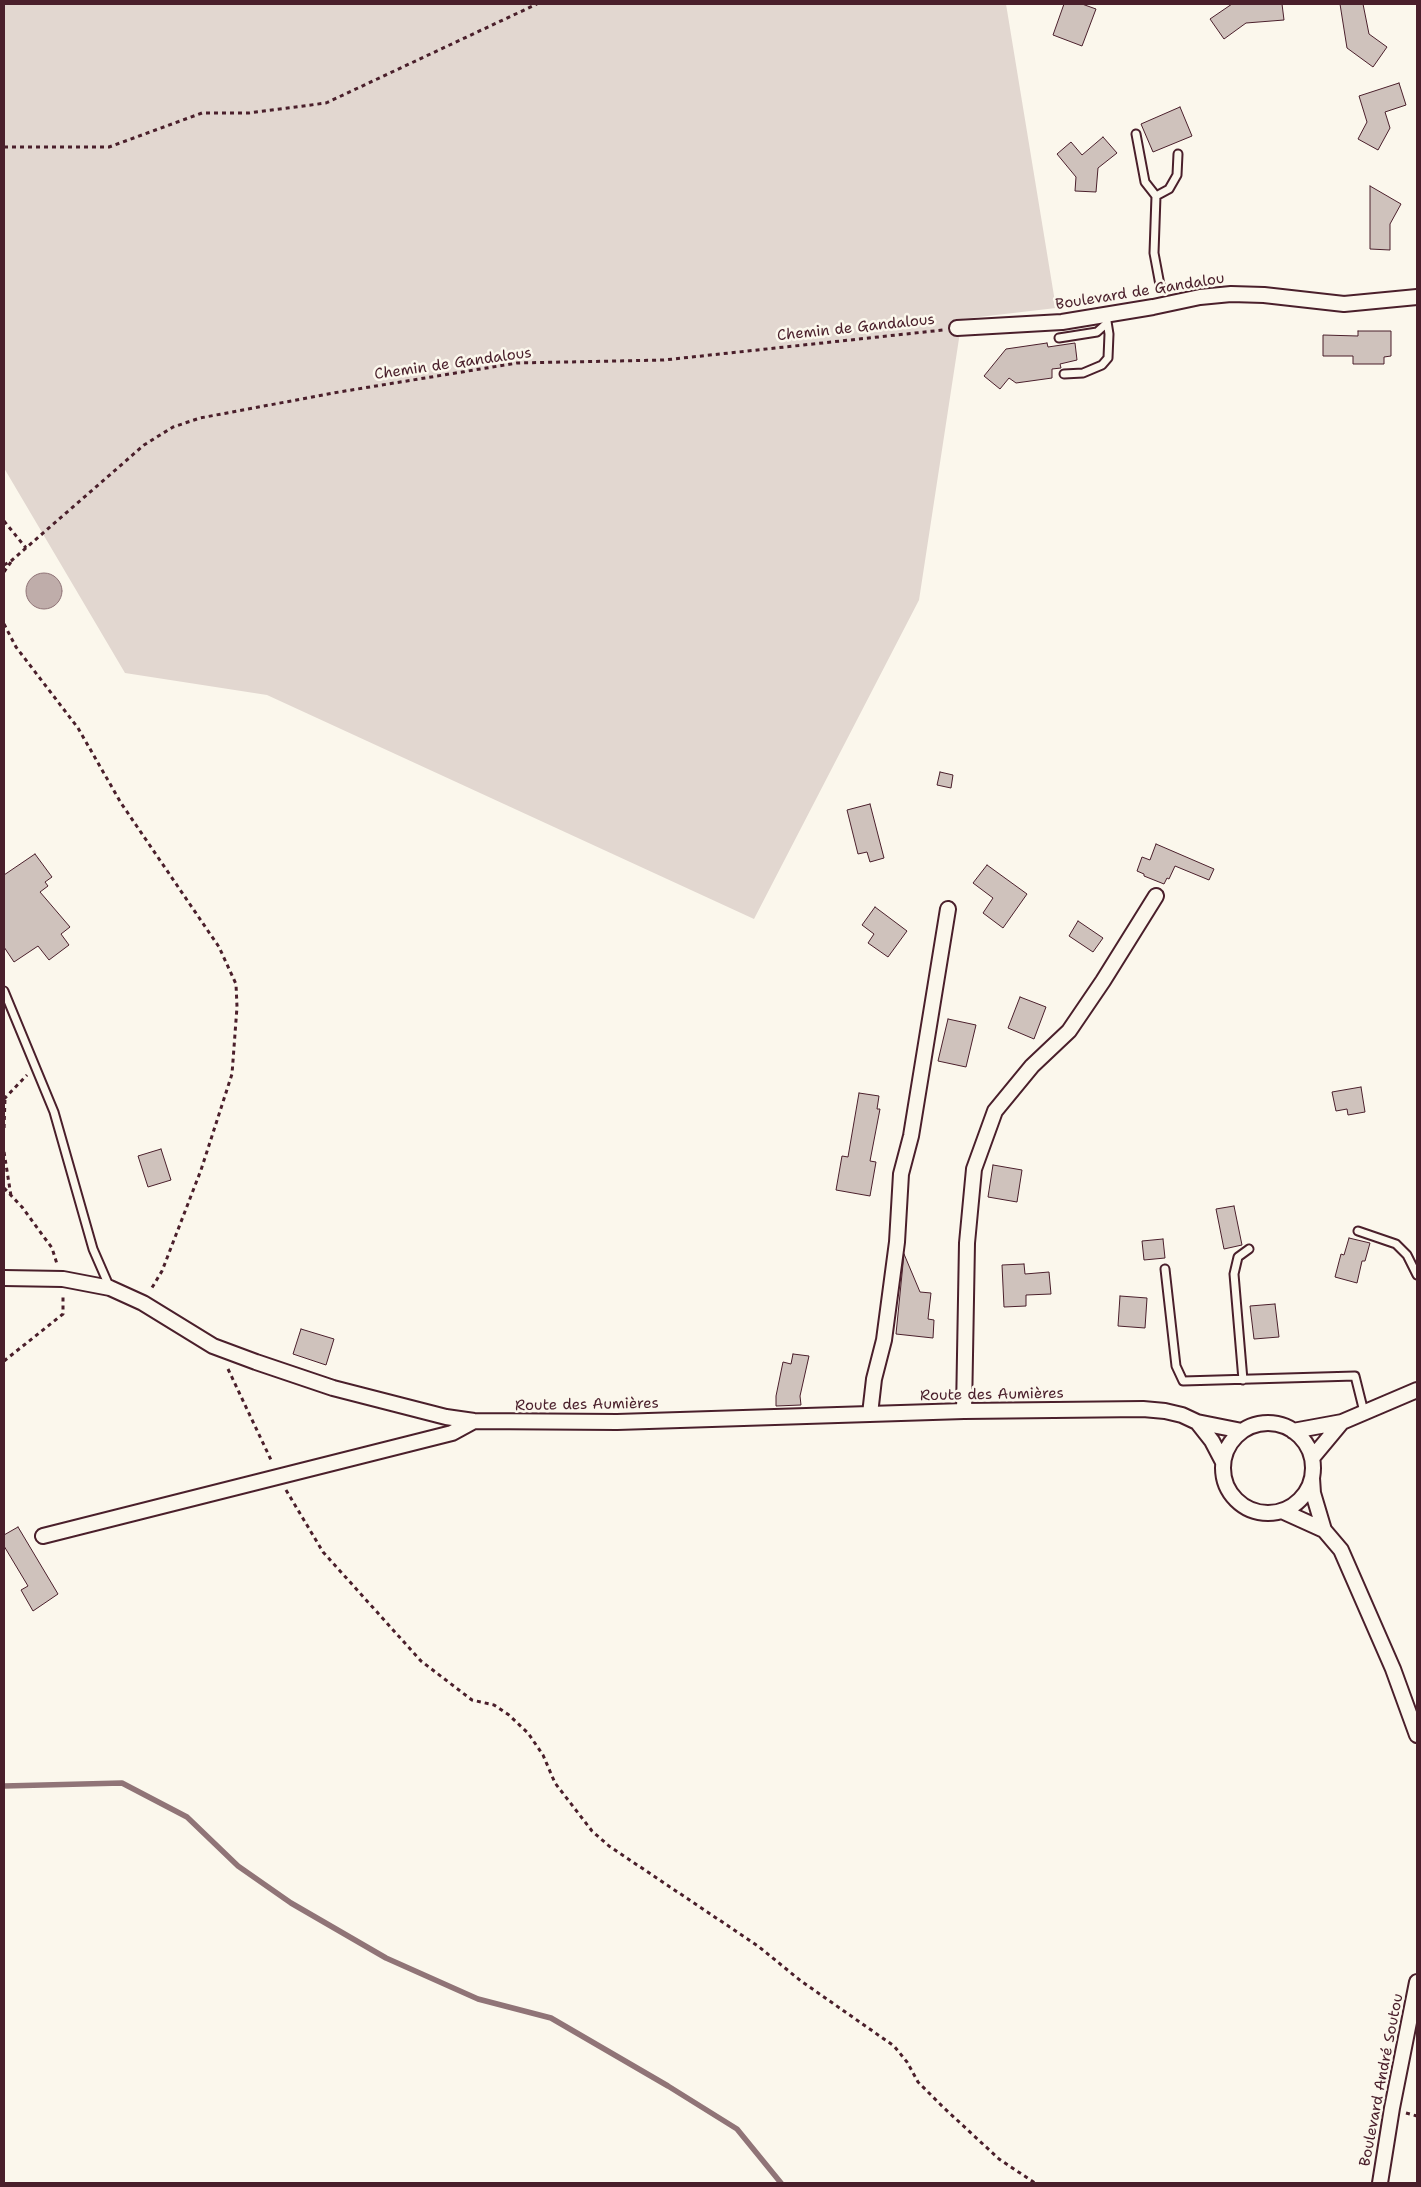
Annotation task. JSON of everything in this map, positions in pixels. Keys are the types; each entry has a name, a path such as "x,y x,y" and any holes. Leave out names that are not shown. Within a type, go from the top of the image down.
{"street":[{"name":"Boulevard de Gandalou","path":"958,328 1107,319 1200,297 1231,294 1264,295 1344,304 1417,297"},
{"path":"964,1411 967,1244 974,1170 995,1111 1032,1066 1069,1031 1156,896"},
{"path":"870,1414 874,1379 884,1340 897,1242 901,1174 911,1136 948,909"},
{"name":"Route des Aumières","path":"4,1278 62,1279 110,1288 143,1303 213,1346 333,1388 446,1417 474,1421 515,1423 617,1422 964,1411 1143,1409 1165,1411 1182,1415 1197,1422 1242,1431"},
{"path":"1293,1431 1342,1422 1417,1390"},
{"path":"43,1536 452,1433 474,1421"},
{"path":"1197,1422 1212,1441 1223,1462"},
{"path":"1312,1458 1342,1422"},
{"path":"1312,1476 1309,1487 1302,1498 1282,1511 1267,1513 1252,1510 1239,1503 1229,1492 1224,1477 1223,1462 1233,1440 1242,1431 1254,1426 1268,1424 1281,1425 1293,1431 1302,1438 1312,1458 1313,1493 1324,1530"},
{"path":"1282,1511 1324,1530 1333,1538 1347,1562 1393,1669 1417,1735"},
{"name":"Boulevard André Soutou","path":"1380,2183 1392,2108 1417,1982"}],"lane":[{"path":"1136,134 1145,182 1156,196 1154,253 1160,285"},
{"path":"1156,196 1169,189 1177,175 1178,154"},
{"path":"1059,338 1097,332 1107,319"},
{"path":"1064,374 1083,373 1102,365 1108,358 1109,334 1107,319"},
{"path":"4,991 54,1112 93,1248 110,1288"},
{"path":"1358,1231 1396,1244 1407,1255 1417,1275"},
{"path":"1243,1380 1234,1274 1238,1257 1248,1249"},
{"path":"1165,1268 1176,1366 1183,1382 1354,1376 1364,1412"}],"path":[{"path":"4,148 109,148 202,113 249,113 326,104 537,4"},
{"name":"Chemin de Gandalous","path":"4,565 11,561 144,445 173,427 200,418 339,392 518,363 664,360 958,328"},
{"path":"4,521 26,548"},
{"path":"4,572 11,561"},
{"path":"4,624 16,647 78,728 121,803 218,947 236,984 237,1007 232,1074 202,1170 162,1271 143,1303"},
{"path":"4,1128 5,1099 35,1068"},
{"path":"4,1152 11,1196"},
{"path":"4,1188 52,1248 62,1279 63,1314 4,1361"},
{"path":"213,1346 233,1376 278,1476 297,1512 323,1552 422,1661 472,1700 494,1705 509,1715 528,1733 543,1755 555,1783 592,1832 609,1846 758,1946 801,1981 894,2046 907,2062 918,2082 949,2113 1000,2159 1035,2183"}],"shaded area":[{"path":"4,4 1006,4 1056,308 962,319 919,600 754,919 267,695 125,673 4,468"},
{"path":"44,573 51,574 57,578 61,584 61,598 57,604 51,608 44,609 37,608 31,604 27,598 26,591 27,584 31,578 37,574"}],"building":[{"path":"1064,4 1082,4 1096,9 1082,46 1053,35"},
{"path":"1232,4 1282,4 1284,20 1246,23 1224,39 1210,19"},
{"path":"1340,4 1363,4 1369,34 1387,47 1373,67 1347,48"},
{"path":"1399,83 1406,105 1385,112 1390,128 1378,150 1358,139 1367,122 1359,96"},
{"path":"1180,107 1192,136 1153,152 1141,124"},
{"path":"1103,137 1117,153 1098,168 1096,192 1075,191 1076,177 1057,154 1071,142 1082,155"},
{"path":"1370,186 1401,204 1390,224 1390,250 1370,249"},
{"path":"1358,331 1391,331 1391,356 1384,357 1384,364 1353,364 1353,356 1323,356 1323,335 1358,336"},
{"path":"1047,343 1048,347 1075,343 1077,360 1060,364 1061,368 1052,369 1052,378 1016,383 1009,378 1000,389 984,376 1006,349"},
{"path":"940,772 953,775 951,788 937,785"},
{"path":"870,804 884,858 870,862 867,852 858,854 847,810"},
{"path":"1156,844 1214,869 1209,880 1175,866 1169,879 1167,878 1164,884 1144,876 1144,874 1137,871 1142,857 1150,860"},
{"path":"35,854 52,877 45,882 48,886 40,892 70,927 61,934 69,945 49,960 38,946 14,962 4,947 4,875"},
{"path":"987,865 1027,894 1003,928 983,913 993,898 973,883"},
{"path":"875,907 907,931 888,957 868,943 874,934 862,925"},
{"path":"1078,921 1103,938 1093,952 1069,936"},
{"path":"1020,997 1046,1007 1034,1039 1008,1028"},
{"path":"948,1019 976,1025 966,1067 938,1061"},
{"path":"1361,1087 1365,1112 1348,1115 1347,1109 1336,1111 1332,1092"},
{"path":"859,1093 879,1096 877,1109 880,1109 870,1161 876,1162 870,1196 836,1190 842,1156 848,1157"},
{"path":"161,1149 171,1180 148,1187 138,1156"},
{"path":"993,1165 1022,1170 1017,1202 988,1197"},
{"path":"1234,1206 1242,1245 1224,1249 1216,1209"},
{"path":"1349,1238 1370,1243 1365,1261 1362,1261 1357,1283 1335,1277 1341,1254 1344,1255"},
{"path":"1163,1239 1165,1258 1144,1260 1142,1241"},
{"path":"904,1254 920,1292 931,1293 928,1319 934,1320 933,1338 896,1334"},
{"path":"1024,1264 1025,1274 1049,1272 1051,1294 1026,1295 1026,1306 1004,1307 1002,1265"},
{"path":"1120,1296 1147,1298 1145,1328 1118,1326"},
{"path":"1275,1304 1279,1337 1254,1339 1250,1306"},
{"path":"301,1329 334,1339 326,1365 293,1354"},
{"path":"793,1354 809,1356 800,1396 801,1405 776,1406 776,1396 783,1362 791,1364"},
{"path":"18,1527 58,1594 33,1611 21,1590 28,1586 4,1546 4,1535"}],"waterway":[{"path":"4,1786 122,1783 187,1817 238,1866 291,1903 386,1958 478,1999 551,2018 668,2086 737,2129 781,2183"}]}
